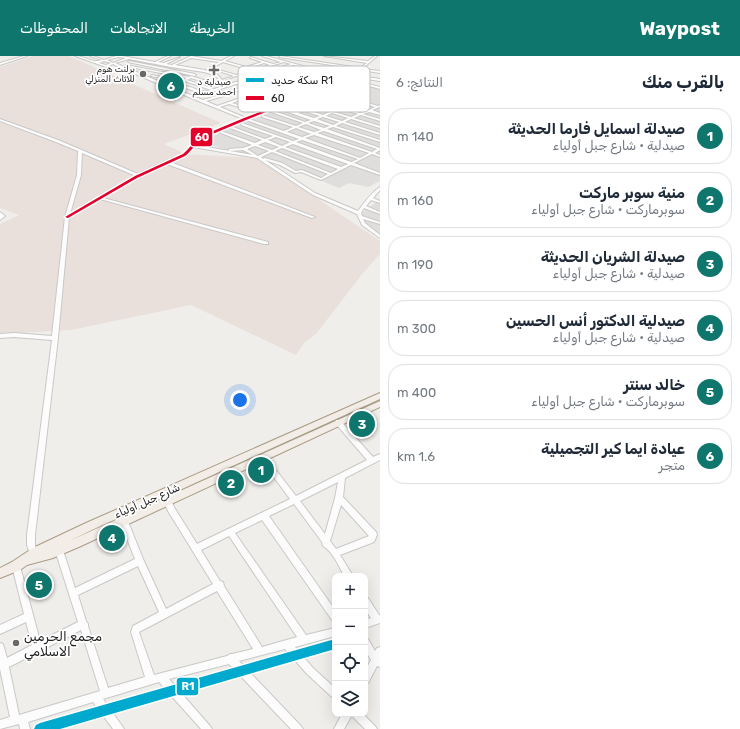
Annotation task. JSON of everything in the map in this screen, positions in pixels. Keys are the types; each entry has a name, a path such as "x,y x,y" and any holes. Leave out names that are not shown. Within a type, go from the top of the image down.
{"main road":[{"name":"شارع جبل أولياء","path":"32,558 90,526 380,396"},
{"name":"شارع جبل أولياء","path":"32,558 59,550 168,502 338,422 380,404"},
{"path":"1,572 32,558"}],"street":[{"path":"0,64 26,56"},
{"path":"76,56 104,66 114,64 133,56"},
{"path":"80,58 85,56 93,56 118,65 190,78 223,87"},
{"path":"96,63 118,56 204,71 214,74 222,81 232,84"},
{"path":"141,56 169,60 167,61"},
{"path":"154,62 169,56"},
{"path":"147,78 192,56 238,66"},
{"path":"208,56 227,59"},
{"path":"172,88 232,56"},
{"path":"258,56 250,58 274,65"},
{"path":"263,56 300,66"},
{"path":"274,59 281,56 343,66"},
{"path":"299,59 303,56 300,56"},
{"path":"325,56 368,62"},
{"path":"314,66 329,56"},
{"path":"348,59 351,56 379,60"},
{"path":"336,61 364,66 376,56"},
{"path":"138,74 177,57 187,58"},
{"path":"331,64 341,58"},
{"path":"184,60 216,65"},
{"path":"121,61 196,75"},
{"path":"178,62 210,68 238,76"},
{"path":"252,66 264,62"},
{"path":"270,66 284,62"},
{"path":"288,66 294,64"},
{"path":"118,65 245,119 264,124 361,159"},
{"path":"374,71 380,66"},
{"path":"370,70 380,72"},
{"path":"370,74 380,76"},
{"path":"152,76 184,81 226,94"},
{"path":"212,84 238,76"},
{"path":"158,82 166,78"},
{"path":"370,79 380,80"},
{"path":"192,97 237,83"},
{"path":"370,85 380,88"},
{"path":"172,88 185,87 203,94"},
{"path":"203,101 237,90"},
{"path":"221,96 235,101"},
{"path":"217,107 238,100"},
{"path":"229,103 238,106"},
{"path":"370,110 380,114"},
{"path":"253,112 380,156"},
{"path":"268,112 222,132 331,174"},
{"path":"272,112 380,149"},
{"path":"233,136 298,112"},
{"path":"311,112 380,133"},
{"path":"220,148 231,150 244,149 332,112 380,127"},
{"path":"353,112 379,119"},
{"path":"259,157 364,112"},
{"path":"295,113 379,140"},
{"path":"67,217 139,176 166,162 184,155 202,137 245,119 261,115"},
{"path":"241,139 292,119"},
{"path":"360,127 379,119"},
{"path":"0,120 139,176"},
{"path":"242,124 380,174"},
{"path":"345,130 354,126"},
{"path":"232,128 342,169"},
{"path":"281,164 351,132"},
{"path":"284,174 301,171 311,167 370,138"},
{"path":"193,146 259,157 281,164 296,172"},
{"path":"244,149 259,157 314,194 359,215 379,222"},
{"path":"301,171 321,179 380,149"},
{"path":"32,558 31,535 55,338 67,217 78,174 80,151"},
{"path":"166,162 313,217"},
{"path":"359,215 363,206 370,198 378,193 380,188"},
{"path":"100,198 266,242"},
{"path":"370,198 380,202"},
{"path":"363,206 380,213"},
{"path":"0,213 3,216 0,219"},
{"path":"359,215 365,226 380,236"},
{"path":"0,336 14,335 55,338"},
{"path":"338,422 372,461"},
{"path":"196,548 264,516 380,457"},
{"path":"263,458 335,553 347,573"},
{"path":"326,542 339,498 342,477"},
{"path":"335,553 371,539 373,535 339,498"},
{"path":"168,502 260,652"},
{"path":"264,516 332,613"},
{"path":"124,521 164,614"},
{"path":"230,531 304,640"},
{"path":"59,550 105,693"},
{"path":"73,593 140,561"},
{"path":"16,566 37,648"},
{"path":"151,680 136,630 220,585"},
{"path":"368,605 378,620 368,623"},
{"path":"0,630 29,616"},
{"path":"4,664 84,624"},
{"path":"0,725 161,677 332,633"},
{"path":"287,645 310,671 332,691"},
{"path":"367,645 378,658 368,675"},
{"path":"0,647 19,719 25,729"},
{"path":"230,658 298,729"},
{"path":"161,677 207,729"},
{"path":"95,696 119,729"},
{"path":"339,729 345,717"},
{"path":"359,717 372,729"}],"shaded area":[{"path":"33,56 69,56 221,123 164,144 186,154 258,158 380,241 380,254 363,273 316,334 304,343 296,355 191,305 71,330 0,334 0,224 19,215 0,208 0,67"},
{"path":"370,86 380,89 380,181 368,187 349,183 339,188 265,157 234,153 198,140 268,112 370,112"},
{"path":"380,199 380,235 362,219 362,213"}],"rail line":[{"name":"R1","path":"40,729 332,645"}],"transit line":[{"name":"60","path":"67,217 136,177 184,155 196,141 202,137 263,112"}],"place":[{"name":"صيدلية د احمد مسلم","path":"214,70"},
{"name":"برلنت هوم للاثاث المنزلي","path":"143,74"},
{"name":"عيادة ايما كير التجميلية","path":"171,86"},
{"name":"صيدلة الشريان الحديثة","path":"362,424"},
{"name":"صيدلة اسمايل فارما الحديثة","path":"261,470"},
{"name":"منية سوبر ماركت","path":"231,483"},
{"name":"صيدلية الدكتور أنس الحسين","path":"112,538"},
{"name":"خالد سنتر","path":"39,585"},
{"name":"مجمع الحرمين الاسلامي","path":"16,643"}]}
